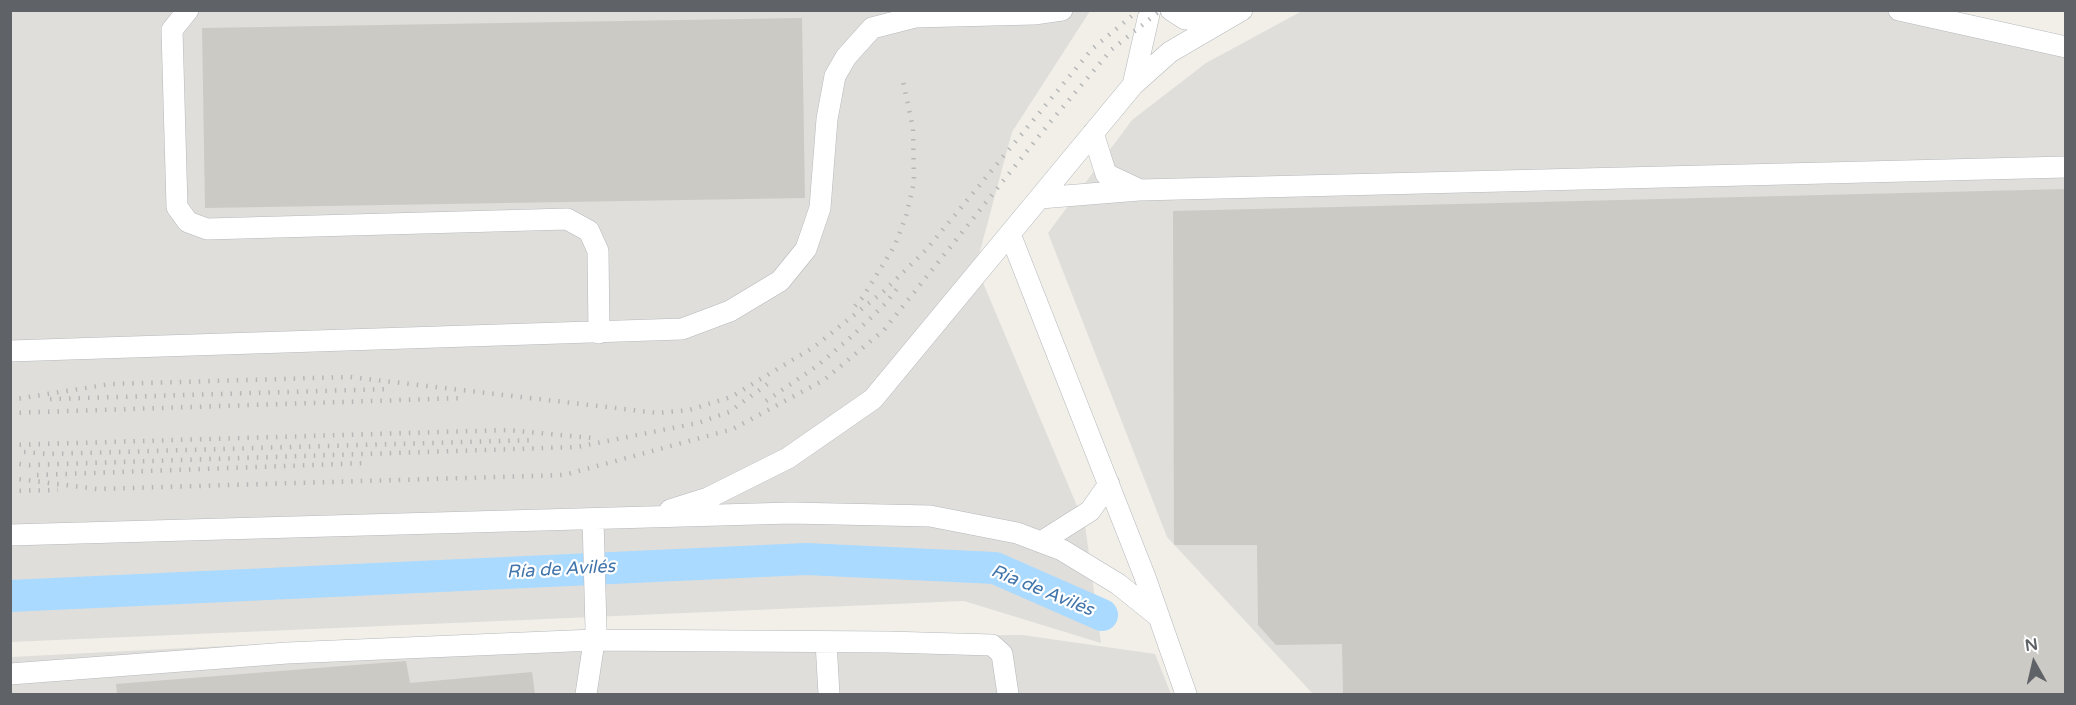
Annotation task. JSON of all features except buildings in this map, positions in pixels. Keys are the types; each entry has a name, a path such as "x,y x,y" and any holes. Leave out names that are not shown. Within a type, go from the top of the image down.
{"street":[{"path":"188,10 172,30 177,207 188,222 207,229 567,219 589,231 598,251 599,333"},
{"path":"10,351 682,329 730,311 780,281 806,249 820,208 828,119 835,76 846,57 872,28 915,17 1034,14 1062,10"},
{"path":"1133,85 1150,10"},
{"path":"1171,10 1185,19 1237,13"},
{"path":"1899,10 2066,47"},
{"path":"649,517 708,498 789,458 873,399 1133,85 1170,52 1237,13"},
{"path":"1093,133 1106,174 1140,190"},
{"path":"1040,198 1140,190 2066,167"},
{"path":"1010,234 1159,617 1186,694"},
{"path":"1041,542 1090,510 1108,484"},
{"path":"10,535 791,513 930,516 1017,533 1062,550 1118,584 1159,617"},
{"path":"586,694 595,634 593,519"},
{"path":"10,674 287,653 595,634 992,645 1002,654 1008,694"},
{"path":"826,642 829,694"}],"shaded area":[{"path":"1944,10 2065,39 2065,694 1313,694 1167,537 1048,233 1132,120 1206,63 1302,11"},
{"path":"10,11 1090,11 1012,132 976,266 1085,525 1101,643 964,601 11,642"},
{"path":"1022,635 1155,654 1171,694 11,694 11,657 342,640"}],"waterway":[{"name":"Ría de Avilés","path":"10,596 806,559 995,568 1102,615"}],"railway":[{"path":"10,400 111,384 350,377 658,413 689,410 731,397 814,347 884,291 926,250 1092,49 1139,10"},
{"path":"10,478 97,489 564,475 733,429 824,380 884,330 1047,126 1111,50 1161,10"},
{"path":"855,306 895,245 906,216 914,182 913,128 902,77"},
{"path":"766,401 817,366 851,337 885,304 899,286"},
{"path":"10,463 29,465 577,447 698,423 729,412 773,380"},
{"path":"50,399 389,389"},
{"path":"10,413 463,398"},
{"path":"10,445 508,430 592,438"},
{"path":"24,452 49,454 534,440"},
{"path":"37,475 367,463"},
{"path":"10,491 58,490"}]}
